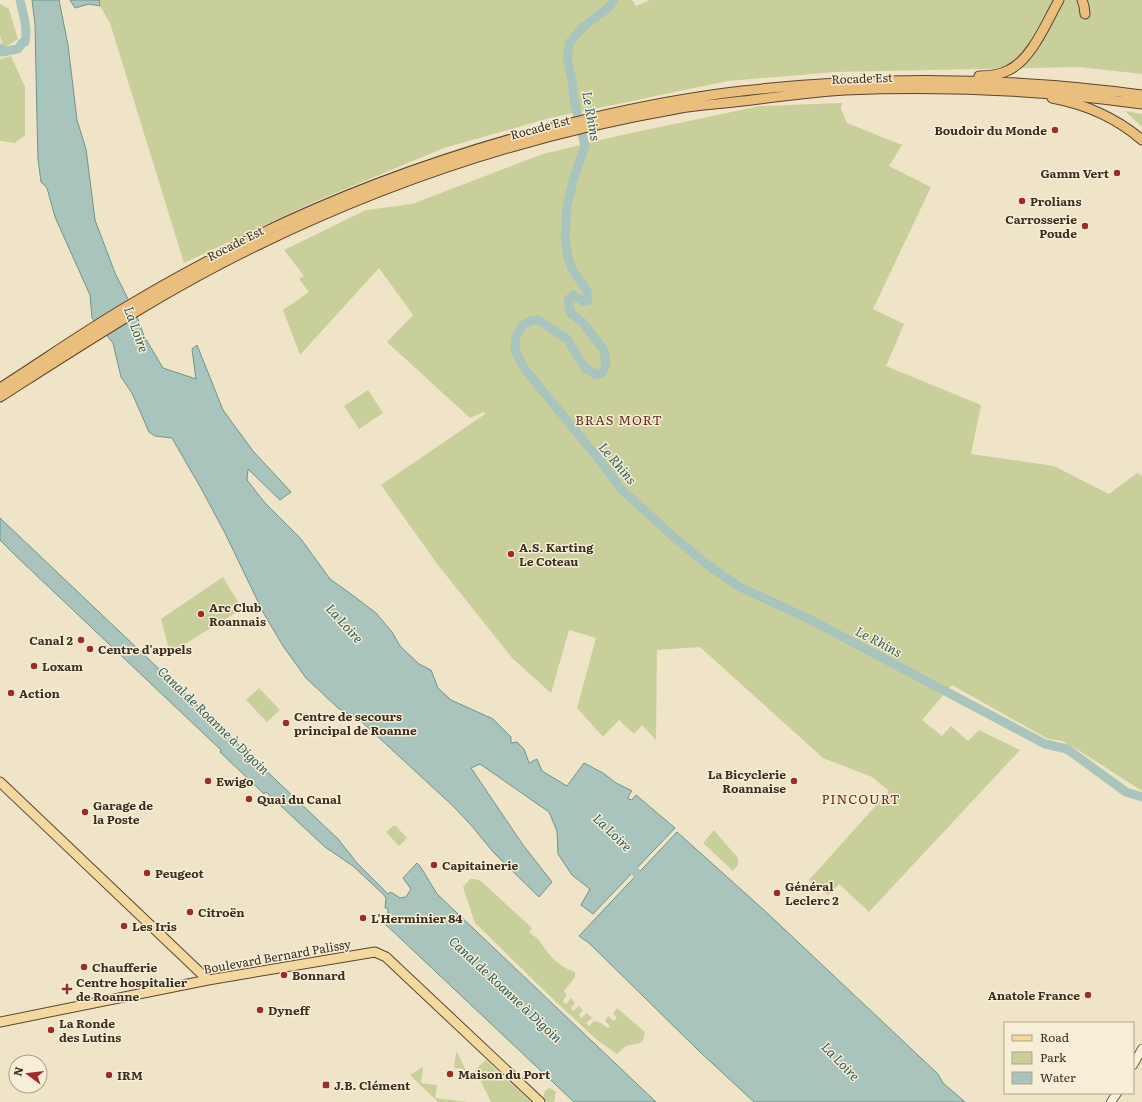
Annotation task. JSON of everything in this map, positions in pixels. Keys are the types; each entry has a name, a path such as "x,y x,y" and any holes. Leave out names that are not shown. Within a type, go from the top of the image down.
{"highway":[{"path":"935,80 944,76 971,77 994,75 1006,72 1016,66 1031,49 1060,0"},
{"path":"1082,0 1084,14"},
{"name":"Rocade Est","path":"0,388 205,272 254,242 331,202 423,166 514,137 565,129 658,104 740,91 843,82 935,80 1031,84 1104,90 1142,95"},
{"name":"Rocade Est","path":"600,120 792,94 843,90 910,88 1033,92 1104,98 1142,104"},
{"path":"1033,92 1048,98 1090,109 1127,128 1142,140"},
{"name":"Rocade Est","path":"0,397 74,345"}],"main road":[{"path":"0,782 208,980"},
{"name":"Boulevard Bernard Palissy","path":"0,1022 208,980 370,952 378,952 386,957 540,1102"},
{"path":"1134,1063 1142,1049"}],"green space":[{"path":"99,0 632,0 636,6 650,0 1142,0 1142,74 1079,67 835,72 728,81 550,118 444,148 314,202 184,263 110,23 100,6"},
{"path":"0,4 9,9 18,39 4,48 0,36"},
{"path":"11,56 25,87 25,135 15,143 0,141 0,59"},
{"path":"842,103 841,109 847,123 902,145 889,166 931,187 873,309 904,324 886,366 981,405 971,454 1054,466 1109,494 1137,473 1142,476 1142,791 1062,741 1048,739 952,685 922,720 942,736 951,726 968,741 979,730 1020,750 869,912 839,884 828,895 809,880 889,791 872,777 823,758 700,647 657,650 656,740 642,725 634,734 619,720 603,737 577,708 596,638 569,630 551,693 512,658 438,565 381,485 485,414 484,412 470,418 387,342 413,315 379,268 300,355 283,310 309,292 299,279 304,276 284,250 366,210 412,204 543,154 617,136 760,106"},
{"path":"1125,111 1142,114 1142,127"},
{"path":"368,390 383,413 359,429 344,406"},
{"name":"Arc Club Roannais","path":"223,577 242,609 170,653 161,619"},
{"path":"259,688 280,710 267,722 246,700"},
{"path":"393,826 396,826 407,838 399,846 386,832"},
{"path":"714,830 738,858 738,865 733,871 703,843"},
{"path":"470,879 481,881 532,928 529,932 539,940 556,961 565,968 575,972 575,977 564,991 567,995 563,1001 566,1004 571,998 575,1003 571,1008 573,1011 579,1006 583,1010 579,1015 581,1018 587,1013 592,1018 586,1023 589,1026 594,1021 601,1023 608,1028 610,1026 605,1021 608,1016 614,1021 617,1018 613,1014 617,1008 645,1032 643,1040 640,1043 626,1046 617,1054 597,1040 554,1000 475,923 463,887"},
{"path":"456,1052 471,1081 462,1080 464,1069 454,1068"},
{"path":"486,1060 531,1102 491,1102 475,1070"},
{"path":"423,1067 421,1083 437,1085 435,1098 468,1102 438,1102 410,1075"},
{"path":"549,1088 556,1092 554,1102 547,1102 543,1099 545,1091"}],"water":[{"path":"32,0 59,0 68,45 77,120 86,149 95,220 115,273 138,319 144,336 163,368 196,379 192,349 197,345 223,410 253,451 291,492 280,500 248,469 247,480 265,503 301,539 330,579 376,613 392,632 400,646 419,664 431,670 438,688 451,700 493,719 511,737 511,743 517,742 524,749 529,763 537,759 542,771 567,786 584,763 632,791 628,799 632,800 636,795 675,828 593,914 581,905 590,889 572,875 558,854 557,831 549,812 480,764 471,768 523,845 552,882 539,897 494,853 453,806 362,722 338,708 306,678 283,646 263,612 225,533 172,438 155,436 149,432 132,393 121,377 113,343 92,318 90,295 55,217 47,188 41,182 38,159 35,24"},
{"path":"70,0 99,0 100,6 89,4 75,8"},
{"name":"Canal de Roanne à Digoin","path":"0,518 338,839 357,863 388,894 391,892 400,898 406,897 411,889 403,878 417,863 437,894 656,1102 574,1102 383,922 384,915 388,914 388,910 385,908 386,898 383,894 353,866 325,847 266,792 264,794 220,752 221,750 0,540"},
{"path":"677,832 765,911 938,1074 943,1083 965,1102 754,1102 699,1051 589,943 579,936"}],"waterway":[{"path":"0,48 2,52 18,49 22,43 25,42 26,26 20,0"},
{"name":"Le Rhins","path":"614,0 608,8 582,28 570,42 567,58 572,80 574,100 585,146 574,177 567,206 565,239 572,269 587,291 588,301 583,301 573,295 568,300 571,313 583,323 604,350 606,365 602,373 597,375 585,368 567,339 538,320 530,321 522,326 516,336 515,350 524,368 601,462 621,489 676,539 709,566 740,587 811,620 1045,744 1067,749 1126,792 1142,797"},
{"name":"La Loire","path":"626,862 646,883"}],"place":[{"name":"Boudoir du Monde","path":"1055,130"},
{"name":"Gamm Vert","path":"1117,173"},
{"name":"Prolians","path":"1022,201"},
{"name":"Carrosserie Poude","path":"1085,226"},
{"name":"A.S. Karting Le Coteau","path":"511,554"},
{"name":"Arc Club Roannais","path":"201,614"},
{"name":"Canal 2","path":"81,640"},
{"name":"Centre d'appels","path":"90,649"},
{"name":"Loxam","path":"34,666"},
{"name":"Action","path":"11,693"},
{"name":"Centre de secours principal de Roanne","path":"286,723"},
{"name":"Ewigo","path":"208,781"},
{"name":"La Bicyclerie Roannaise","path":"794,781"},
{"name":"Quai du Canal","path":"249,799"},
{"name":"Garage de la Poste","path":"85,812"},
{"name":"Capitainerie","path":"434,865"},
{"name":"Peugeot","path":"147,873"},
{"name":"Général Leclerc 2","path":"777,893"},
{"name":"Citroën","path":"190,912"},
{"name":"L'Herminier 84","path":"363,918"},
{"name":"Les Iris","path":"124,926"},
{"name":"Chaufferie","path":"84,967"},
{"name":"Bonnard","path":"284,975"},
{"name":"Centre hospitalier de Roanne","path":"67,989"},
{"name":"Anatole France","path":"1088,995"},
{"name":"Dyneff","path":"260,1010"},
{"name":"La Ronde des Lutins","path":"51,1030"},
{"name":"Maison du Port","path":"450,1074"},
{"name":"IRM","path":"109,1075"},
{"name":"J.B. Clément","path":"326,1085"}],"district":[{"name":"BRAS MORT","path":"619,419"},
{"name":"PINCOURT","path":"861,798"}]}
